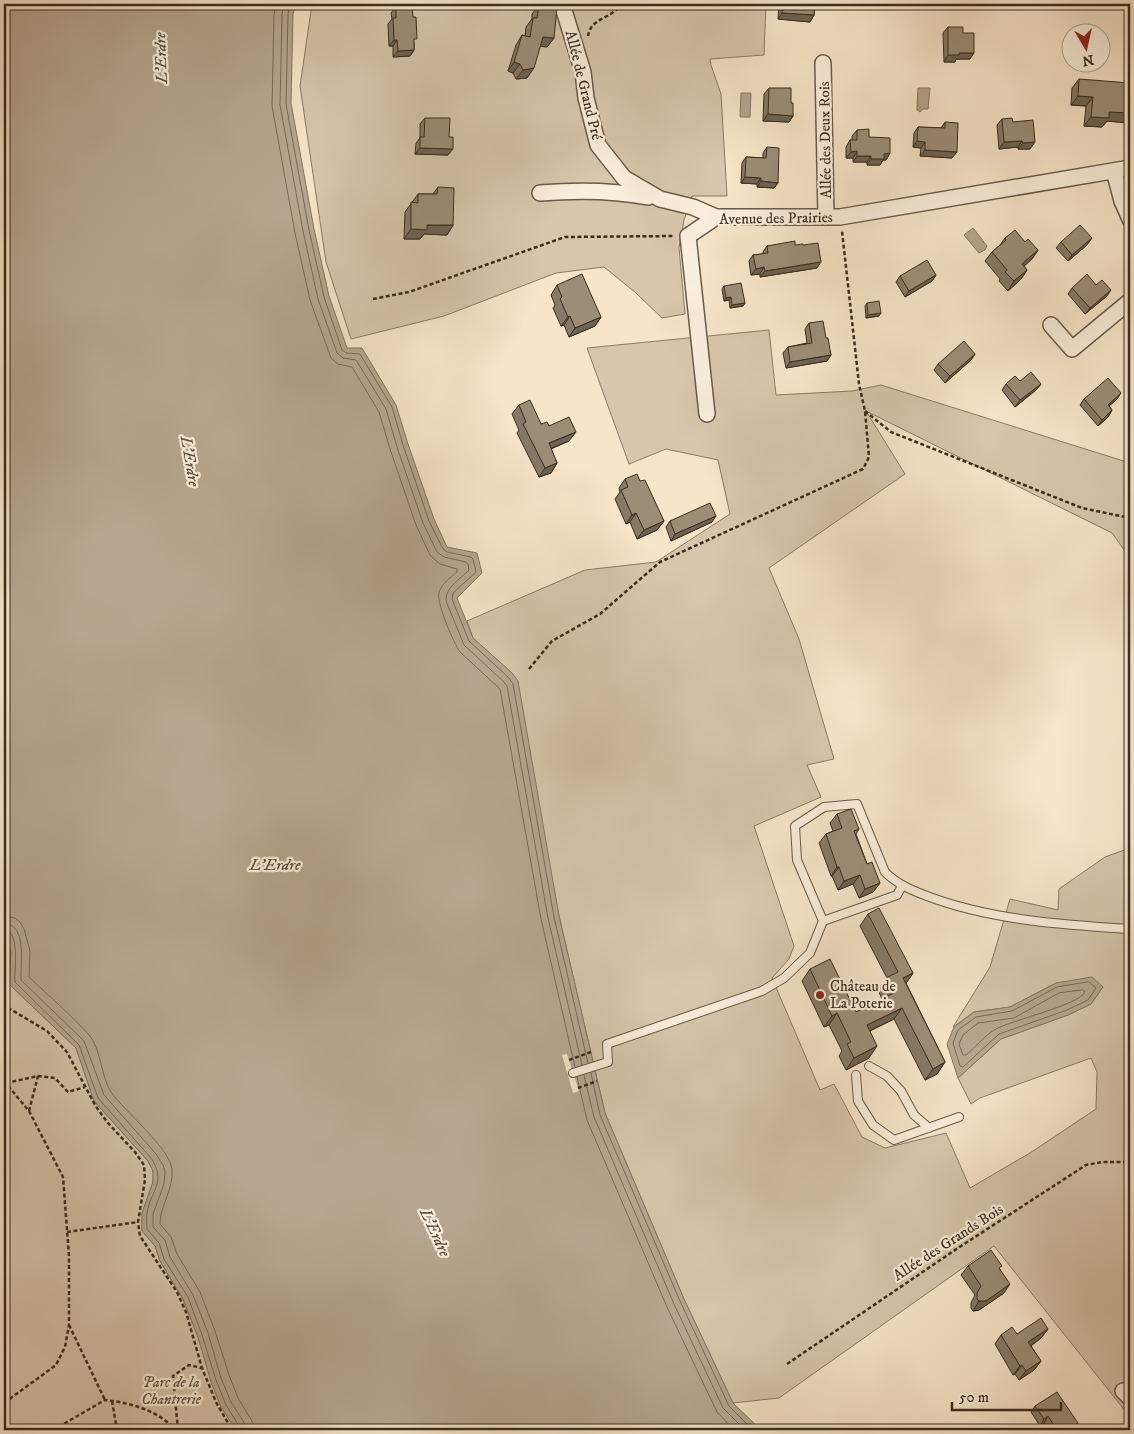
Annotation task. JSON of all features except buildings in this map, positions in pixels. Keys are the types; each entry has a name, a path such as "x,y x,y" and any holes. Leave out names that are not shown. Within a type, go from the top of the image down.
{"street":[{"name":"Allée de Grand Pré","path":"562,4 583,72 586,98 598,145 624,178 660,199 693,207 716,217"},
{"name":"Allée des Deux Rois","path":"823,63 833,217"},
{"name":"Avenue des Prairies","path":"688,236 716,217 833,217 1130,168"},
{"path":"1114,171 1122,201 1130,219"},
{"path":"540,193 571,190 627,193 660,199"},
{"path":"688,236 707,414"},
{"path":"1051,325 1072,349 1130,301"}],"lane":[{"path":"573,1073 608,1062 607,1044 762,992 784,978 810,954 823,921 797,860 794,826 824,807 857,804 885,872 892,880 902,886 945,903 999,916 1130,929"},
{"path":"823,921 897,895 902,886"},
{"path":"869,1066 887,1076 901,1091 914,1115 929,1128"},
{"path":"856,1075 858,1101 872,1125 894,1140 959,1117"}],"path":[{"path":"588,38 589,30 596,22 622,4"},
{"path":"529,669 552,641 600,614 660,562 863,469 870,456 865,411 859,384 833,217"},
{"path":"373,299 409,292 565,237 688,236"},
{"path":"865,411 892,432 1082,508 1130,518"},
{"path":"4,1003 47,1031 67,1052 94,1105 144,1165 145,1180 138,1222 140,1236 177,1292 183,1305 202,1368 216,1402 232,1430"},
{"path":"569,1060 591,1052"},
{"path":"4,1403 56,1365 65,1347 69,1325 69,1256 62,1177 28,1111 5,1082 38,1076 55,1078 68,1092 85,1087"},
{"path":"28,1111 38,1076"},
{"path":"578,1088 597,1081"},
{"name":"Allée des Grands Bois","path":"787,1364 943,1258 1086,1165 1102,1162 1130,1162"},
{"path":"67,1232 138,1222"},
{"path":"69,1325 105,1400"},
{"path":"177,1430 173,1376 189,1365 202,1368"},
{"path":"53,1430 105,1400 136,1406 158,1415 177,1430"},
{"path":"112,1401 117,1430"}],"green space":[{"path":"312,4 766,4 764,55 710,59 721,94 727,196 692,196 684,220 679,248 685,314 662,318 636,293 604,267 556,273 444,316 351,339 326,262 300,86"},
{"path":"769,330 776,395 852,391 881,385 1130,463 1130,558 1112,533 866,411 905,474 769,568 799,639 834,759 807,765 821,797 754,826 794,946 789,959 772,978 820,1090 834,1084 862,1137 885,1148 946,1133 970,1188 1030,1153 1096,1109 1097,1072 1091,1058 980,1098 971,1104 958,1078 1001,1039 1068,1015 1091,1004 1103,987 1056,983 1010,1007 974,1012 953,1027 990,967 1010,899 1058,910 1059,889 1105,857 1130,848 1130,1417 994,1246 779,1398 733,1403 684,1299 605,1113 559,916 512,673 473,638 467,621 585,570 656,562 730,514 718,460 666,449 629,464 587,348"},
{"name":"Parc de la Chantrerie","path":"4,927 11,952 9,984 76,1048 94,1101 148,1161 153,1171 153,1182 142,1213 142,1231 155,1246 160,1261 183,1299 198,1337 221,1407 236,1430 4,1430"}],"water":[{"name":"L'Erdre","path":"4,4 296,4 293,14 291,103 314,229 329,296 347,348 362,348 396,405 434,519 447,547 477,553 482,573 457,598 473,638 512,673 518,681 559,916 605,1113 684,1299 733,1403 761,1430 236,1430 221,1407 211,1382 198,1337 183,1299 160,1261 155,1246 142,1231 142,1213 153,1182 153,1171 148,1161 94,1101 76,1048 9,984 11,952 4,927"},
{"path":"918,88 930,88 928,109 923,109 920,112 917,110"},
{"path":"741,93 751,93 750,117 740,117"},
{"path":"973,228 987,246 985,250 979,253 964,235"},
{"path":"1092,977 1103,987 1091,1004 1068,1015 1001,1039 958,1078 947,1044 954,1027 974,1012 1010,1007 1056,983"}],"pier":[{"path":"567,1054 579,1091 573,1093 562,1055"}],"place":[{"name":"Château de La Poterie","path":"820,995"}]}
